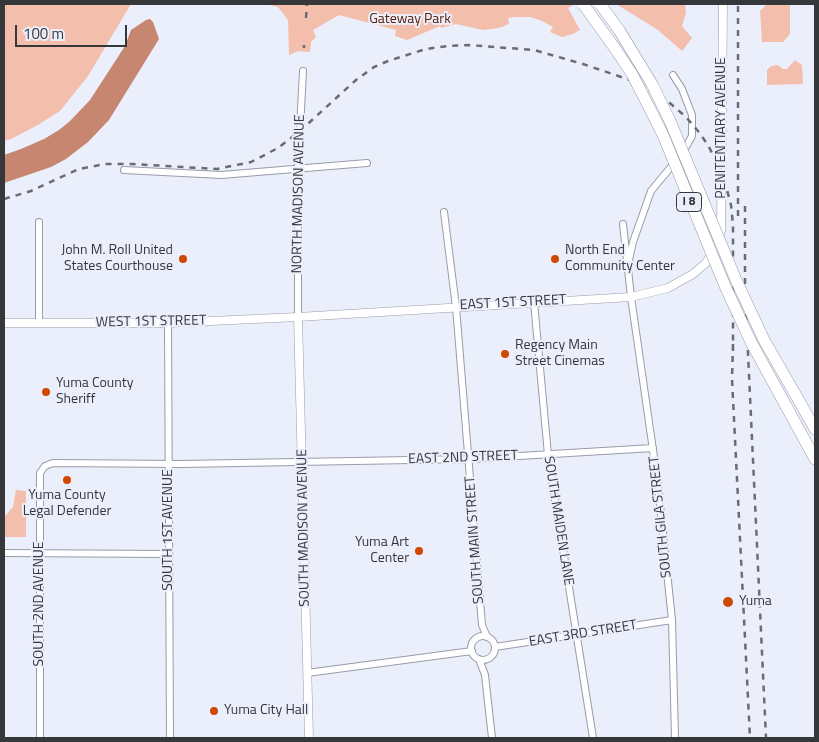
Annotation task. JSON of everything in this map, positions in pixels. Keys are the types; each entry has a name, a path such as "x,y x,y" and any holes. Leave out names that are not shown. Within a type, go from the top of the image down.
{"highway":[{"name":"I 8","path":"583,4 627,67 653,115 725,286 751,342 815,458"},
{"name":"I 8","path":"600,4 641,65 659,99 674,130 736,280 764,340 815,429"}],"street":[{"name":"PENITENTIARY AVENUE","path":"714,251 722,225 722,4"},
{"name":"NORTH MADISON AVENUE","path":"298,317 296,244 303,71"},
{"path":"628,263 633,242 651,191 683,152 692,136 692,115 682,90 673,75"},
{"path":"124,170 221,175 367,163"},
{"name":"SOUTH MAIN STREET","path":"444,212 456,307 482,625 487,637"},
{"path":"39,222 39,323"},
{"name":"SOUTH GILA STREET","path":"623,224 631,297 653,448 672,620 675,738"},
{"name":"EAST 1ST STREET","path":"298,317 631,297 658,291 683,280 701,267 714,251"},
{"name":"SOUTH MAIDEN LANE","path":"534,302 548,455 593,738"},
{"name":"WEST 1ST STREET","path":"4,323 168,323 298,317"},
{"name":"SOUTH MADISON AVENUE","path":"298,317 309,738"},
{"name":"SOUTH 1ST AVENUE","path":"168,323 170,738"},
{"name":"EAST 2ND STREET","path":"42,469 53,463 168,464 469,459 653,448"},
{"name":"SOUTH 2ND AVENUE","path":"40,738 40,473 42,469"},
{"path":"4,553 168,554"},
{"name":"EAST 3RD STREET","path":"495,647 672,620"},
{"name":"SOUTH MAIN STREET","path":"476,640 482,625"},
{"path":"479,659 489,658 494,654 495,647 493,641 487,637 481,637 476,640 472,645 472,651 479,659 485,675 492,738"},
{"path":"307,674 472,651"},
{"path":"485,675 489,658"}],"green space":[{"path":"4,4 131,4 88,76 60,111 36,126 4,141"},
{"name":"Gateway Park","path":"266,4 573,4 568,8 580,30 562,37 550,32 553,27 542,21 530,17 516,17 508,18 509,24 499,28 483,30 456,24 441,28 440,26 407,40 395,36 396,30 339,15 313,30 316,37 311,42 310,52 298,51 289,55 288,20 278,7"},
{"path":"616,4 685,4 686,13 682,26 692,38 682,51 658,30"},
{"path":"767,4 790,4 790,34 783,42 762,42 760,11"},
{"path":"795,60 802,65 803,84 767,85 767,70 771,66 778,65 783,69 787,69"},
{"path":"16,490 26,491 26,537 4,537 4,517 13,507"}],"shaded area":[{"path":"150,19 153,22 159,39 109,120 88,142 66,159 51,167 4,183 4,155 44,139 70,121 90,100 125,46 131,30"}],"railway":[{"path":"306,18 307,4"},
{"path":"738,4 738,216"},
{"path":"4,199 31,191 79,169 105,164 217,169 251,162 278,148 300,131 356,80 374,67 388,61 426,49 448,46 468,45 534,50 630,80 664,98 686,117 708,145 723,175 731,205 733,225 733,351"},
{"path":"745,206 745,289 766,738"},
{"path":"733,344 732,379 750,738"}],"place":[{"name":"John M. Roll United States Courthouse","path":"183,259"},
{"name":"North End Community Center","path":"555,259"},
{"name":"Regency Main Street Cinemas","path":"505,354"},
{"name":"Yuma County Sheriff","path":"46,392"},
{"name":"Yuma County Legal Defender","path":"67,480"},
{"name":"Yuma Art Center","path":"419,551"},
{"name":"Yuma","path":"728,602"},
{"name":"Yuma City Hall","path":"214,711"}]}
